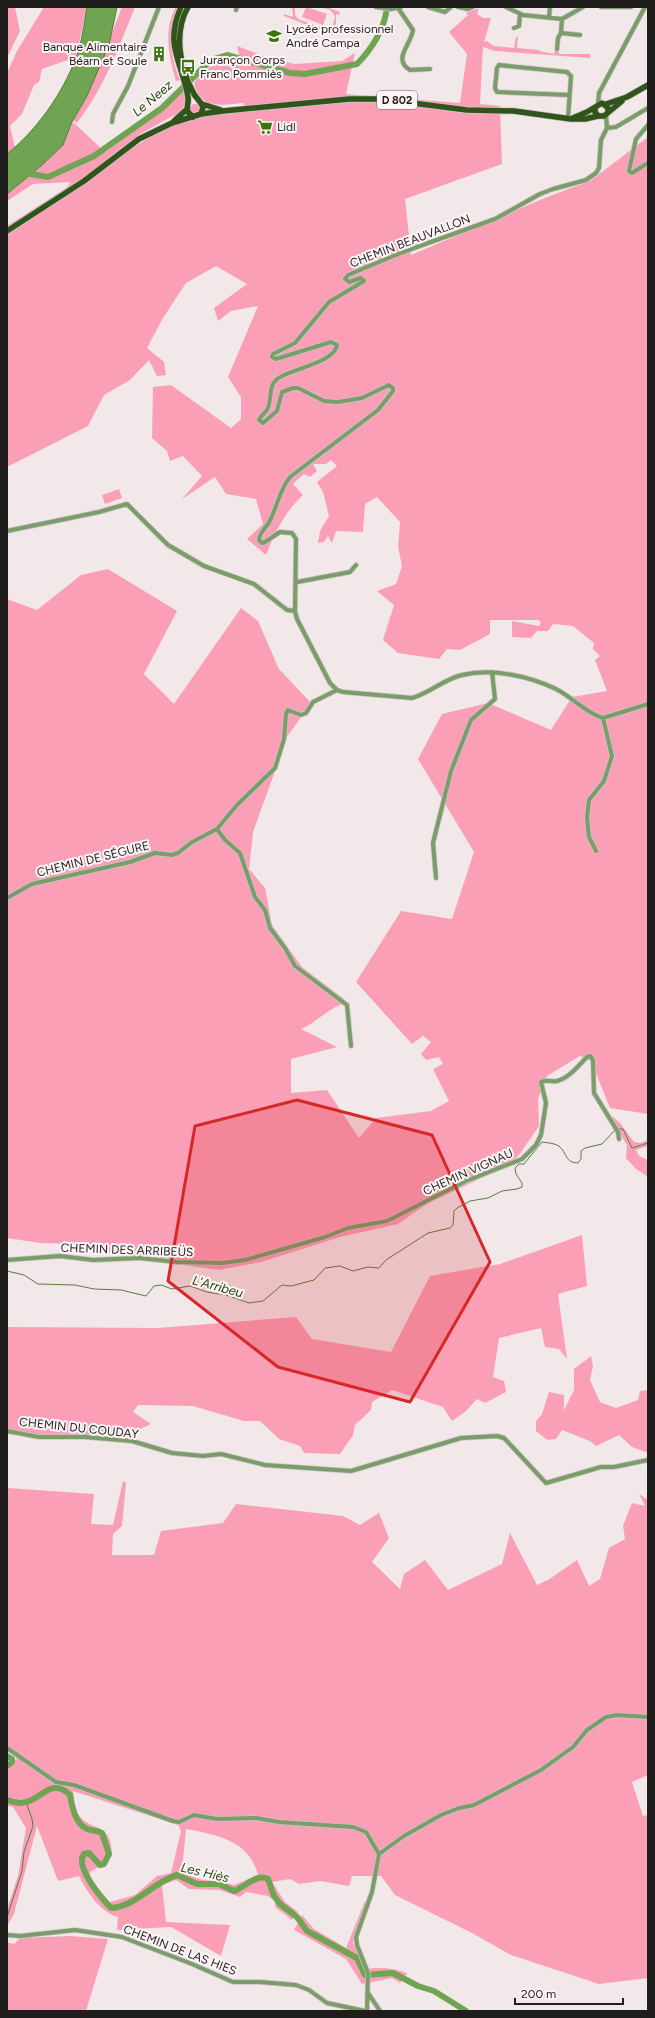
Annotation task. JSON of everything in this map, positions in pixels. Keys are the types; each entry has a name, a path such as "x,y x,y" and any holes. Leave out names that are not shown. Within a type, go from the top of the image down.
{"main road":[{"path":"7,231 84,181 139,139 172,123 201,114 203,111 200,103 189,89 174,50 176,23 181,7"},
{"path":"185,79 179,35 182,21 188,7"},
{"name":"D 802","path":"201,114 349,99 381,99 467,110 514,111 569,119 585,119 603,115 627,97 648,85"},
{"path":"189,89 188,107 193,117"},
{"name":"D 802","path":"569,119 600,105 627,97"},
{"path":"172,123 195,101 200,103"},
{"name":"D 802","path":"200,103 223,111"},
{"path":"600,105 603,115"},
{"path":"600,105 595,112 603,115"}],"street":[{"path":"112,122 113,114 128,86 159,7"},
{"path":"376,7 391,9 400,8 413,30 402,57 403,65 410,70 430,69"},
{"path":"428,7 445,12 451,7"},
{"path":"458,7 468,9 472,7"},
{"path":"506,7 520,14 562,19 583,7"},
{"path":"549,18 550,7"},
{"path":"601,7 631,7"},
{"path":"600,105 599,93 645,7"},
{"path":"514,28 519,26 520,14"},
{"path":"556,48 558,38 561,33 562,19"},
{"path":"561,33 580,35"},
{"path":"569,95 496,92 496,68 498,65 567,72 571,76 569,119"},
{"path":"603,115 607,126 616,127 648,108"},
{"path":"648,125 636,139 629,171 632,173 648,163"},
{"name":"CHEMIN BEAUVALLON","path":"295,611 297,582 296,539 294,535 288,532 280,532 262,543 259,540 259,537 269,522 285,484 290,477 378,410 392,395 393,388 389,385 362,398 338,402 324,401 298,388 293,388 282,392 277,411 263,423 259,420 267,409 270,392 277,379 294,369 311,366 322,360 335,350 337,345 331,342 276,359 272,357 273,354 295,343 329,302 364,281 361,278 349,282 345,279 348,275 403,252 495,219 546,192 592,177 599,168 601,140 607,126"},
{"path":"7,531 99,512 127,504 168,545 204,566 254,584 287,610 295,611 297,619 330,683 337,690 351,693 412,698 420,696 460,675 492,672 509,673 556,689 603,718 612,756 604,781 589,800 587,818 589,837 596,851"},
{"path":"297,582 350,572 356,565"},
{"path":"436,878 433,843 451,771 471,720 495,698 496,692 492,672"},
{"name":"CHEMIN DE SÉGURE","path":"7,898 32,884 130,862 155,853 172,855 178,853 192,842 217,830 237,806 275,768 284,739 286,714 288,710 301,715 306,713 313,702 337,690"},
{"path":"603,718 648,704"},
{"path":"217,830 225,840 240,853 255,897 265,910 270,928 285,948 295,966 347,1005 350,1046"},
{"name":"CHEMIN VIGNAU","path":"245,1260 325,1238 348,1228 387,1221 466,1182 522,1159 536,1145 542,1135 546,1103 541,1082 556,1081 565,1078 587,1057 590,1056 593,1060 594,1093 618,1132 619,1139"},
{"name":"CHEMIN DES ARRIBEÜS","path":"7,1260 60,1256 93,1260 140,1258 176,1262 222,1263 245,1260"},
{"name":"CHEMIN DU COUDAY","path":"7,1431 39,1436 85,1437 132,1441 172,1453 203,1456 221,1454 264,1465 351,1471 461,1438 497,1436 504,1438 546,1483 602,1467 614,1467 648,1460"},
{"path":"379,1854 404,1836 441,1815 459,1808 474,1805 540,1770 573,1747 586,1730 606,1717 617,1715 648,1717"},
{"path":"7,1748 56,1782 74,1785 173,1821 179,1822 194,1815 217,1819 256,1818 279,1822 353,1827 366,1832 379,1854 372,1892 356,1937 368,1973 366,2011"},
{"name":"CHEMIN DE LAS HIES","path":"7,1935 20,1936 75,1930 122,1937 192,1964 232,1982 260,1982 296,1985 309,1990 327,2003 366,2011"},
{"path":"368,1992 380,2011"}],"highlighted area":[{"path":"297,1100 432,1135 490,1262 410,1402 278,1367 168,1281 195,1126"}],"shaded area":[{"path":"7,7 15,7 20,31 7,58"},
{"path":"44,7 87,7 76,57 42,69 39,82 34,85 22,114 10,126 15,148 7,154 7,73 17,51"},
{"path":"87,7 117,7 109,45 87,96 72,122 63,145 41,166 7,194 7,154 38,123 64,85 78,52"},
{"path":"122,7 135,7 117,52 103,81 87,110 77,123 73,120 87,96"},
{"path":"176,7 178,7 172,25 171,44 174,62 180,80 176,81 169,53 168,34 172,16"},
{"path":"292,7 295,7 295,15 298,19 325,29 333,25 335,16 330,10 320,7 326,7 340,12 339,15 336,14 336,24 328,31 333,33 332,35 284,16 284,14 293,17"},
{"path":"306,7 327,14 323,25 302,17"},
{"path":"479,8 477,14 483,18 491,18 484,42 487,41 494,46 514,48 516,37 518,37 517,48 539,50 554,54 555,49 559,50 559,54 590,54 590,58 495,51 483,47 480,104 500,106 502,164 405,199 411,255 547,197 590,181 648,137 648,1114 610,1108 591,1061 580,1056 547,1076 538,1099 539,1126 519,1155 506,1166 427,1204 398,1224 340,1237 261,1262 219,1270 124,1257 83,1244 40,1243 7,1238 7,599 37,610 81,575 108,569 177,611 144,674 174,704 241,608 258,621 279,669 311,703 284,741 278,763 253,832 249,869 265,888 272,925 302,967 344,999 343,1004 337,1006 301,1029 337,1047 291,1059 291,1093 327,1090 359,1138 376,1118 431,1111 449,1101 433,1069 443,1064 439,1057 426,1060 421,1054 431,1042 423,1036 412,1044 356,982 401,911 452,919 474,852 418,759 442,714 488,703 551,730 572,697 607,691 595,660 600,656 593,649 594,643 573,626 553,624 548,631 537,631 531,638 512,637 512,621 539,626 541,623 539,620 490,620 490,634 460,650 447,649 439,659 398,653 383,640 394,605 377,591 396,584 402,566 398,547 400,522 377,497 365,504 363,532 336,531 332,543 328,536 324,542 318,543 320,531 329,516 323,492 317,482 337,466 331,460 326,464 313,464 317,471 310,477 304,474 293,484 303,495 291,508 281,523 266,555 247,539 263,524 256,499 226,494 215,477 182,499 202,476 183,456 170,461 167,451 152,438 153,387 171,385 231,428 241,419 241,397 228,377 258,306 231,311 218,321 214,308 247,284 216,266 186,283 163,318 147,348 164,362 166,375 157,376 149,360 130,380 104,395 88,426 7,467 7,226 66,188 71,182 33,184 7,201 7,194 41,166 63,145 73,122 105,152 162,111 183,90 186,102 180,112 142,133 109,157 112,160 191,113 190,108 193,104 198,104 200,111 244,106 244,103 220,105 207,102 201,98 194,83 214,65 225,62 241,61 237,46 266,57 294,64 342,61 355,53 346,94 460,103 467,54 449,32 468,15 466,13"},
{"path":"119,489 122,498 105,504 102,495"},
{"path":"613,1117 620,1123 634,1142 640,1143 648,1140 648,1146 636,1150 639,1156 648,1160 648,1177 636,1169 626,1158 627,1145 611,1120"},
{"path":"582,1235 587,1286 558,1294 567,1359 559,1349 545,1347 541,1328 499,1338 493,1377 504,1381 506,1392 485,1403 477,1399 466,1411 452,1421 443,1407 392,1390 372,1402 371,1410 355,1425 353,1435 340,1454 304,1453 300,1446 279,1439 260,1421 244,1421 193,1406 138,1405 133,1412 151,1424 132,1433 80,1437 45,1436 7,1432 7,1327 158,1328 296,1317 312,1339 391,1352 430,1276 500,1264"},
{"path":"591,1356 593,1366 590,1380 600,1402 616,1408 638,1400 640,1391 648,1390 648,1453 632,1447 619,1435 596,1446 590,1441 562,1430 556,1439 547,1440 536,1431 536,1421 542,1414 549,1392 564,1395 564,1410 574,1390 574,1369"},
{"path":"123,1481 126,1483 122,1526 113,1534 112,1555 154,1555 161,1531 223,1523 236,1504 343,1516 360,1525 379,1513 389,1538 372,1562 400,1589 404,1574 425,1560 448,1590 502,1564 510,1533 537,1585 548,1580 577,1560 589,1586 600,1579 609,1548 625,1539 623,1526 632,1503 645,1506 639,1494 648,1500 648,1775 632,1782 643,1816 648,1815 648,1978 599,1984 511,1955 472,1933 395,1895 381,1876 352,1876 349,1886 320,1881 299,1884 290,1879 272,1882 285,1902 298,1912 292,1920 275,1907 275,1901 268,1896 246,1892 240,1897 220,1890 189,1889 176,1880 162,1885 166,1922 230,1925 221,1956 171,1927 117,1930 118,1917 105,1911 95,1901 79,1876 58,1881 37,1826 14,1914 7,1926 7,1909 18,1876 26,1828 13,1807 7,1806 7,1769 20,1755 7,1747 8,1488 94,1494 91,1524 113,1525","holes":["73,1791 178,1825 181,1831 171,1873 157,1876 135,1895 110,1902 90,1879 90,1872 102,1865 112,1856 109,1837 105,1832 89,1824 77,1813","186,1829 209,1834 230,1841 247,1854 254,1863 258,1875 234,1885 217,1881 202,1880 191,1876 182,1870"]},
{"path":"365,1901 366,1904 353,1943 366,1969 387,1968 407,1973 400,1983 392,1978 362,1984 346,1959 294,1930 302,1915 314,1929 346,1948"},
{"path":"70,1936 108,1939 86,2011 7,2011 7,1942 14,1944 20,1938"}],"waterway":[{"name":"Le Neez","path":"25,173 48,177 94,156 162,108 214,59 227,55 290,73 305,74 357,64 368,52 377,38 384,23 387,7"},
{"name":"L'Arribeu","path":"617,1129 623,1129 632,1148 648,1143"},
{"name":"L'Arribeu","path":"7,1271 24,1275 38,1284 75,1285 94,1289 121,1290 146,1296 154,1286 161,1285 172,1289 190,1286 207,1292 226,1295 249,1303 263,1301 282,1285 291,1286 314,1280 325,1268 340,1266 353,1271 368,1267 379,1268 386,1260 428,1233 450,1228 453,1225 454,1211 457,1208 470,1201 488,1198 502,1191 522,1187 522,1183 516,1174 515,1168 519,1164 524,1164 542,1142 559,1146 568,1159 574,1163 578,1163 581,1159 581,1151 585,1148 602,1144 615,1130"},
{"name":"Les Hiès","path":"7,1756 12,1759 12,1762 7,1766"},
{"name":"Les Hiès","path":"7,1800 24,1803 52,1788 58,1788 70,1795 77,1819 83,1827 102,1833 109,1854 104,1864 100,1865 89,1853 84,1854 82,1859 83,1866 90,1882 111,1908 129,1903 168,1878 177,1875 197,1884 219,1884 234,1891 255,1879 268,1879 274,1896 280,1904 297,1917 307,1931 357,1958 365,1975 393,1973 418,1986 434,1991 466,2011"},
{"path":"7,1917 22,1871 24,1852 33,1826 26,1802"}],"place":[{"name":"Lycée professionnel André Campa","path":"274,36"},
{"name":"Banque Alimentaire Béarn et Soule","path":"159,54"},
{"name":"Jurançon Corps Franc Pommiès","path":"188,67"},
{"name":"Lidl","path":"265,127"}]}
